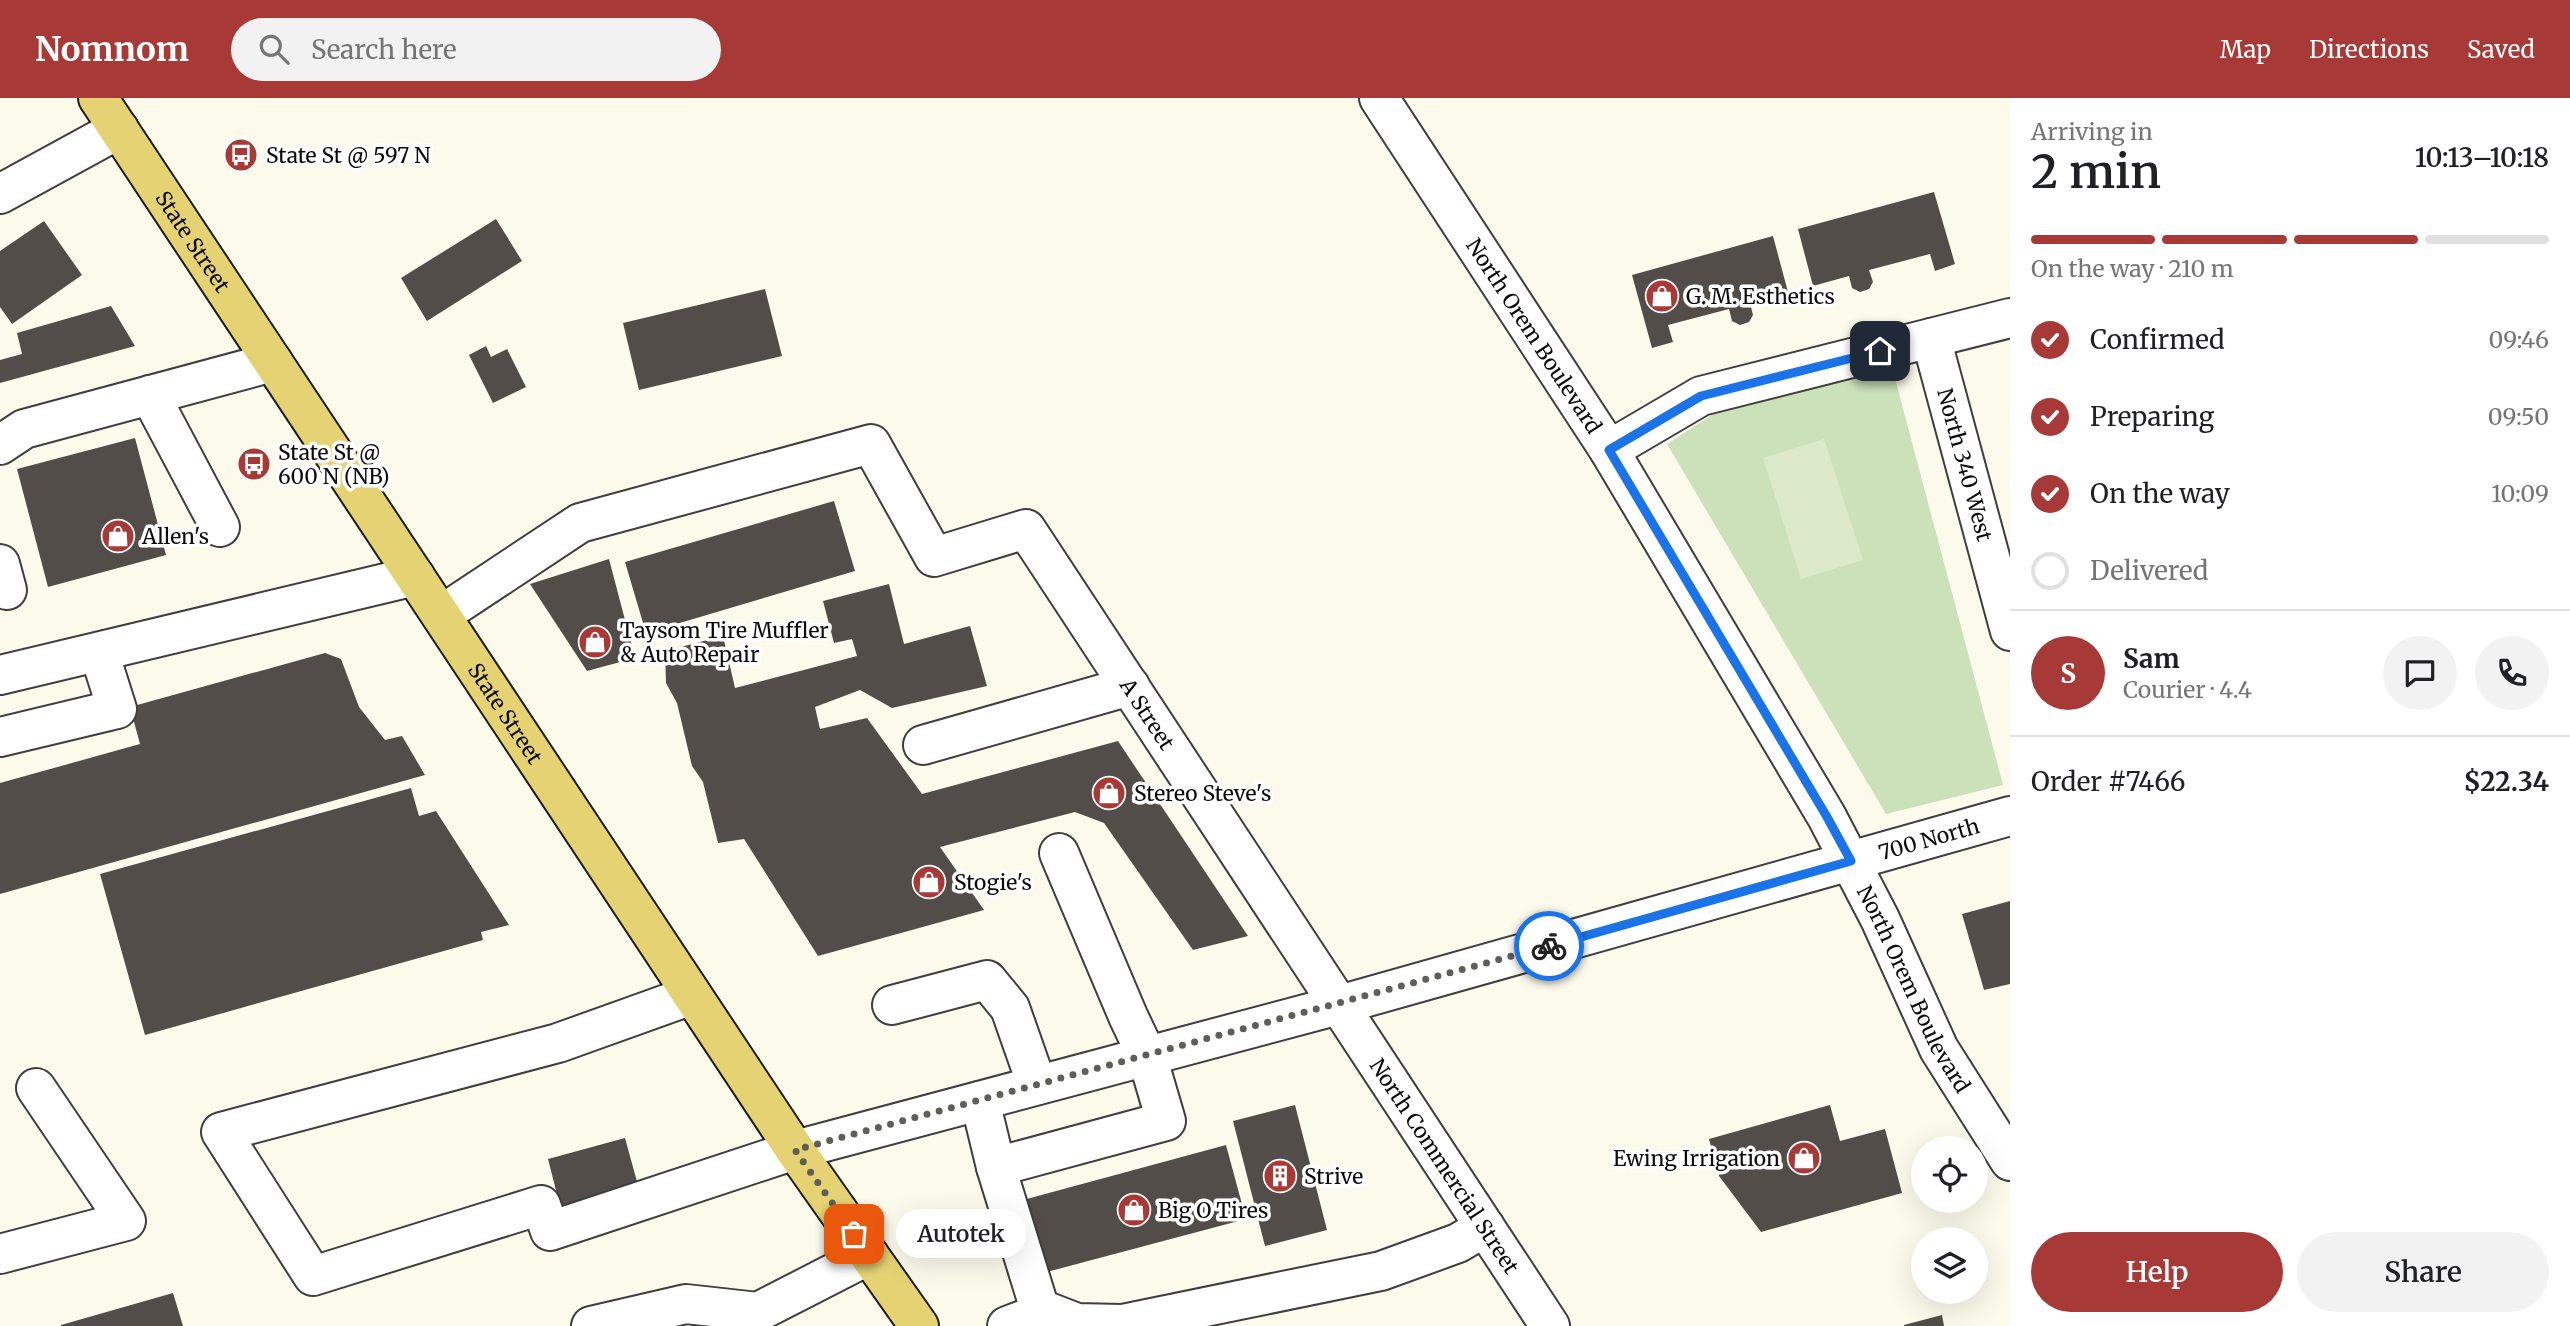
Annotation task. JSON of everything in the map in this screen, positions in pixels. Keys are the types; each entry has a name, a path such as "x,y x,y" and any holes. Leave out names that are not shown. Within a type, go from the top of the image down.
{"main road":[{"name":"State Street","path":"98,98 795,1150 919,1326"}],"street":[{"name":"North Orem Boulevard","path":"1393,101 1609,450 1827,817 1880,919 1939,1049 2010,1161"},
{"path":"0,194 119,129"},
{"path":"1609,450 1701,396 2010,318"},
{"name":"North 340 West","path":"1931,338 2010,631"},
{"path":"0,445 24,429 273,362"},
{"path":"150,395 220,527"},
{"name":"A Street","path":"441,615 580,523 871,444 934,557 1026,529 1339,1004"},
{"path":"0,675 415,576"},
{"path":"0,737 117,709 99,652"},
{"path":"923,745 1130,687"},
{"name":"700 North","path":"692,995 558,1043 221,1132 313,1276 541,1205 550,1231 795,1150 1339,1004 2010,817"},
{"path":"996,1167 1166,1121 1147,1056 1059,853"},
{"path":"892,1005 987,980 1010,1008 1037,1085"},
{"name":"North Commercial Street","path":"1339,1004 1550,1326"},
{"path":"0,1254 126,1221 36,1088"},
{"path":"980,1101 996,1167 1024,1319 1046,1311 1077,1323 1122,1324 1381,1270 1458,1243 1485,1227"},
{"path":"591,1326 686,1304 758,1312 869,1255"}],"green space":[{"path":"1892,367 2003,785 1886,814 1667,444 1721,409"},
{"path":"1824,439 1863,560 1801,579 1763,458"}],"building":[{"path":"1934,192 1955,264 1935,271 1930,254 1869,270 1873,282 1869,289 1860,292 1852,288 1849,276 1813,286 1798,229"},
{"path":"496,219 522,261 427,321 401,278"},
{"path":"44,221 82,275 12,324 0,307 0,251"},
{"path":"1773,236 1788,292 1750,303 1753,315 1749,322 1740,325 1732,321 1729,309 1668,325 1673,342 1652,348 1632,275"},
{"path":"765,289 782,356 639,390 623,323"},
{"path":"111,306 135,346 0,383 0,360 22,354 17,333"},
{"path":"486,346 491,357 507,349 526,387 493,403 469,355"},
{"path":"135,438 166,555 48,587 17,469"},
{"path":"834,501 855,571 646,633 625,562"},
{"path":"609,559 635,658 587,671 530,584"},
{"path":"889,584 904,644 970,626 987,686 892,708 860,690 815,707 820,729 867,718 922,794 1118,741 1248,936 1193,950 1104,823 1075,812 940,847 984,910 818,956 744,839 718,843 703,782 692,766 677,703 666,683 665,651 723,636 735,688 857,656 852,639 834,643 823,601"},
{"path":"325,653 341,659 359,707 385,740 402,736 425,775 0,894 0,783 140,744 130,707"},
{"path":"411,788 419,816 436,811 509,925 481,932 483,940 145,1035 100,874"},
{"path":"2010,901 2010,984 1984,990 1962,914"},
{"name":"Strive","path":"1295,1105 1327,1230 1265,1246 1233,1121"},
{"name":"Ewing Irrigation","path":"1830,1105 1840,1141 1885,1129 1902,1193 1761,1232 1719,1176 1709,1139"},
{"path":"625,1138 639,1189 561,1210 548,1159"},
{"name":"Big O Tires","path":"1226,1145 1246,1219 1043,1273 1023,1200"},
{"path":"173,1293 183,1326 61,1326 61,1325"},
{"path":"1942,1315 1944,1326 1904,1326 1904,1325"}],"way so far":[{"path":"854,1234 795,1150 1549,946"}],"place":[{"name":"State St @ 597 N","path":"241,155"},
{"name":"G. M. Esthetics","path":"1662,296"},
{"name":"State St @ 600 N (NB)","path":"254,464"},
{"name":"Allen's","path":"118,536"},
{"name":"Taysom Tire Muffler & Auto Repair","path":"595,642"},
{"name":"Stereo Steve's","path":"1109,793"},
{"name":"Stogie's","path":"929,882"},
{"name":"Ewing Irrigation","path":"1804,1158"},
{"name":"Strive","path":"1280,1176"},
{"name":"Big O Tires","path":"1134,1210"},
{"name":"Autotek","path":"854,1234"}],"route":[{"path":"1549,946 1851,861 1609,450 1701,396 1880,351"}]}
